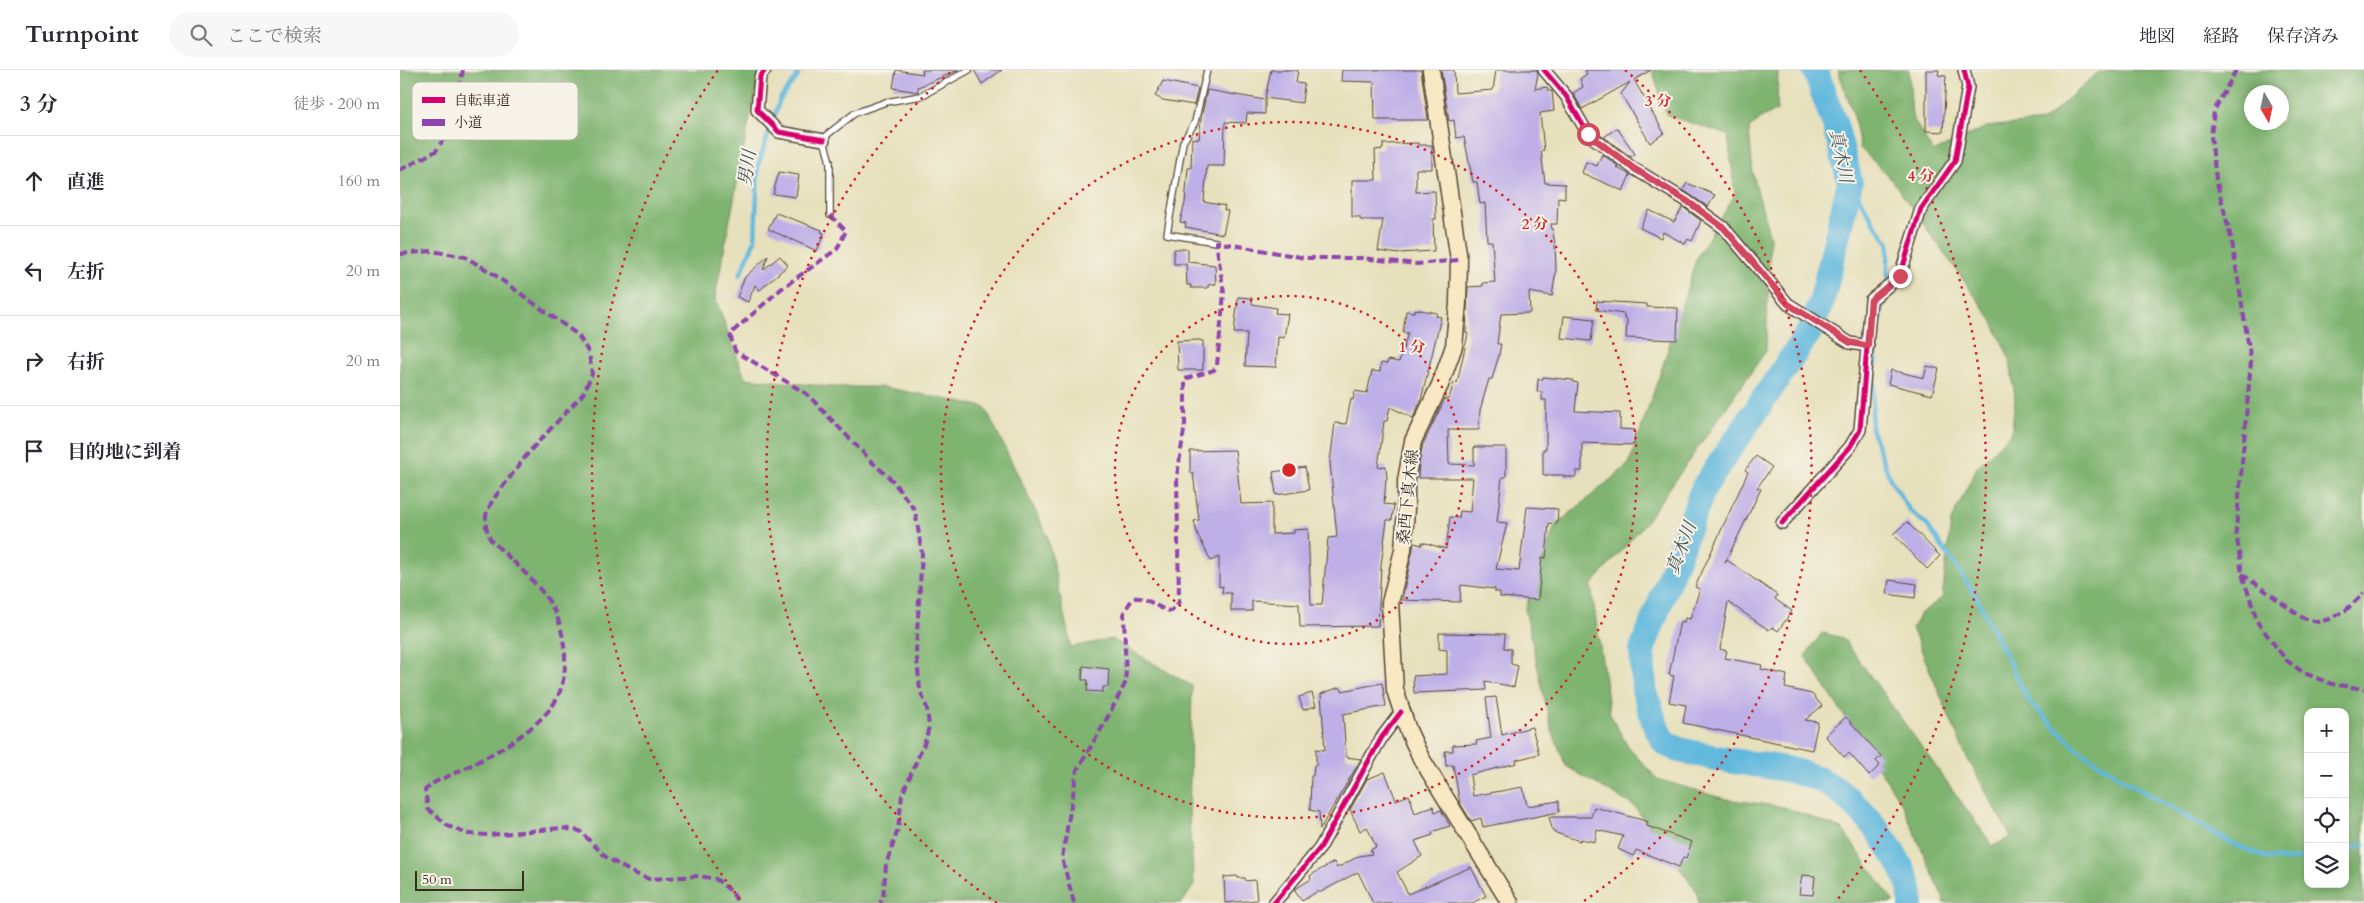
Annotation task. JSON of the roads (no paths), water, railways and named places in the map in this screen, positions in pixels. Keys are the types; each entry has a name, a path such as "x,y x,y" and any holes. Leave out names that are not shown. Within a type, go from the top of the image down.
{"main road":[{"name":"桑西下真木線","path":"1431,70 1460,260 1458,303 1454,346 1440,385 1413,441 1406,481 1403,550 1390,603 1395,690 1401,712 1421,758 1510,903"}],"street":[{"path":"765,70 760,76 757,110 779,132 824,140"},
{"path":"1544,70 1566,96 1588,134 1633,168 1687,201 1724,228 1788,304 1850,342 1868,346"},
{"path":"1782,523 1850,447 1860,430 1871,300 1900,276 1922,209 1955,161 1968,87 1964,70"},
{"path":"1274,903 1320,848 1382,737 1401,712"}],"lane":[{"path":"830,215 830,162 824,140 828,134 855,113 886,102 921,96 969,70"},
{"path":"1207,70 1195,122 1183,142 1167,234 1216,242"}],"waterway":[{"name":"男川","path":"740,275 755,240 758,166 780,99 798,76 796,75 800,70"},
{"name":"真木川","path":"1815,70 1835,125 1850,182 1822,300 1809,332 1704,487 1642,650 1644,689 1656,727 1665,743 1679,750 1801,773 1824,782 1842,794 1865,816 1891,850 1908,883 1911,903"},
{"path":"1850,182 1874,223 1889,243 1887,284"},
{"path":"1886,292 1877,331 1871,428 1890,479 1910,511 1927,525 1975,594 2029,702 2079,750 2124,780 2231,843 2265,857 2288,860 2304,858"},
{"path":"2349,849 2364,844"}]}
